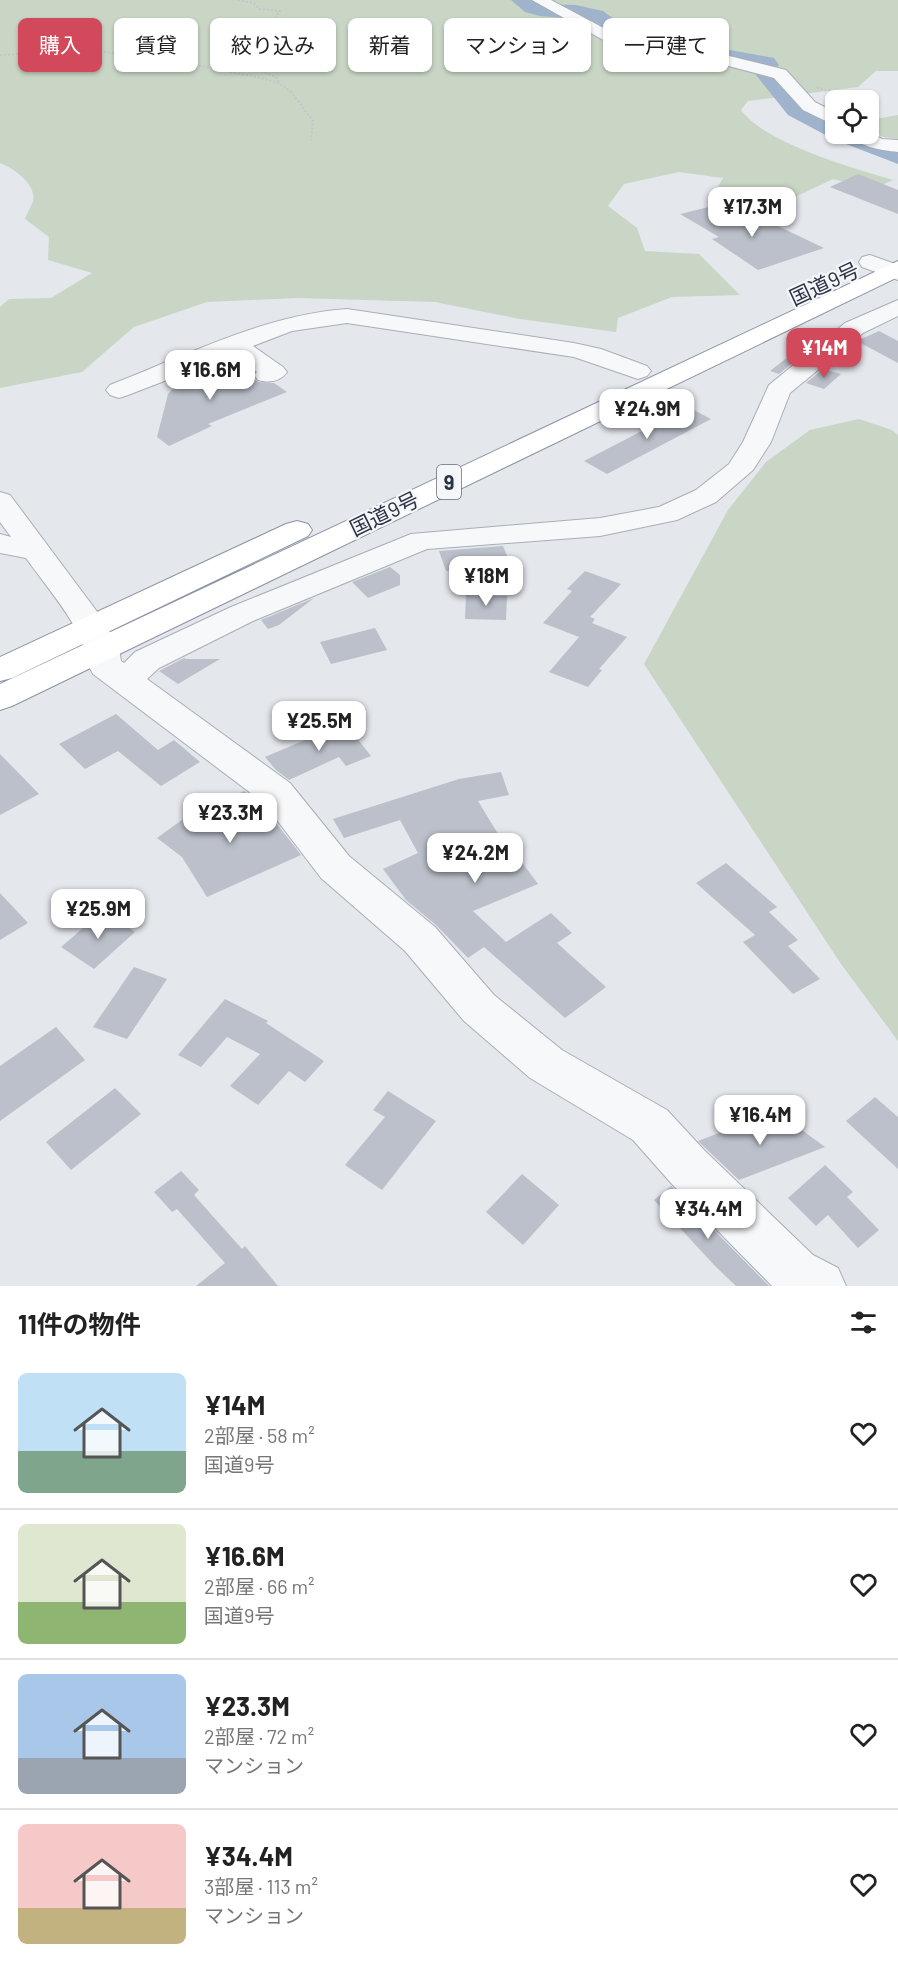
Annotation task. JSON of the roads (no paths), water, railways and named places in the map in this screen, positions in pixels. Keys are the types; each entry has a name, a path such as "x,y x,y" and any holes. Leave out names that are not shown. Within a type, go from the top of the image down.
{"highway":[{"name":"国道9号","path":"0,698 97,638 638,371 891,264"},
{"name":"国道9号","path":"0,670 97,638 891,264"}],"street":[{"path":"539,0 597,28 620,43 637,49 717,58 780,74 809,106 825,115"},
{"path":"878,144 898,146"},
{"path":"126,680 147,660 242,614 422,540 600,527 667,514 706,496 739,470 757,442 778,390 854,328 898,307"},
{"path":"138,404 119,390 286,325 321,318 347,316 574,350 638,371"},
{"path":"236,346 274,372 267,375"},
{"path":"0,501 35,547 97,638 105,666 277,793 335,867 420,939 479,1008 546,1064 650,1125 688,1167 795,1273 820,1286"},
{"path":"0,543 23,550 35,547"}],"waterway":[{"path":"520,0 540,10 576,11 596,15 638,46 697,50 767,62 768,65 763,70 796,110 825,125"},
{"path":"866,144 898,157"}]}
